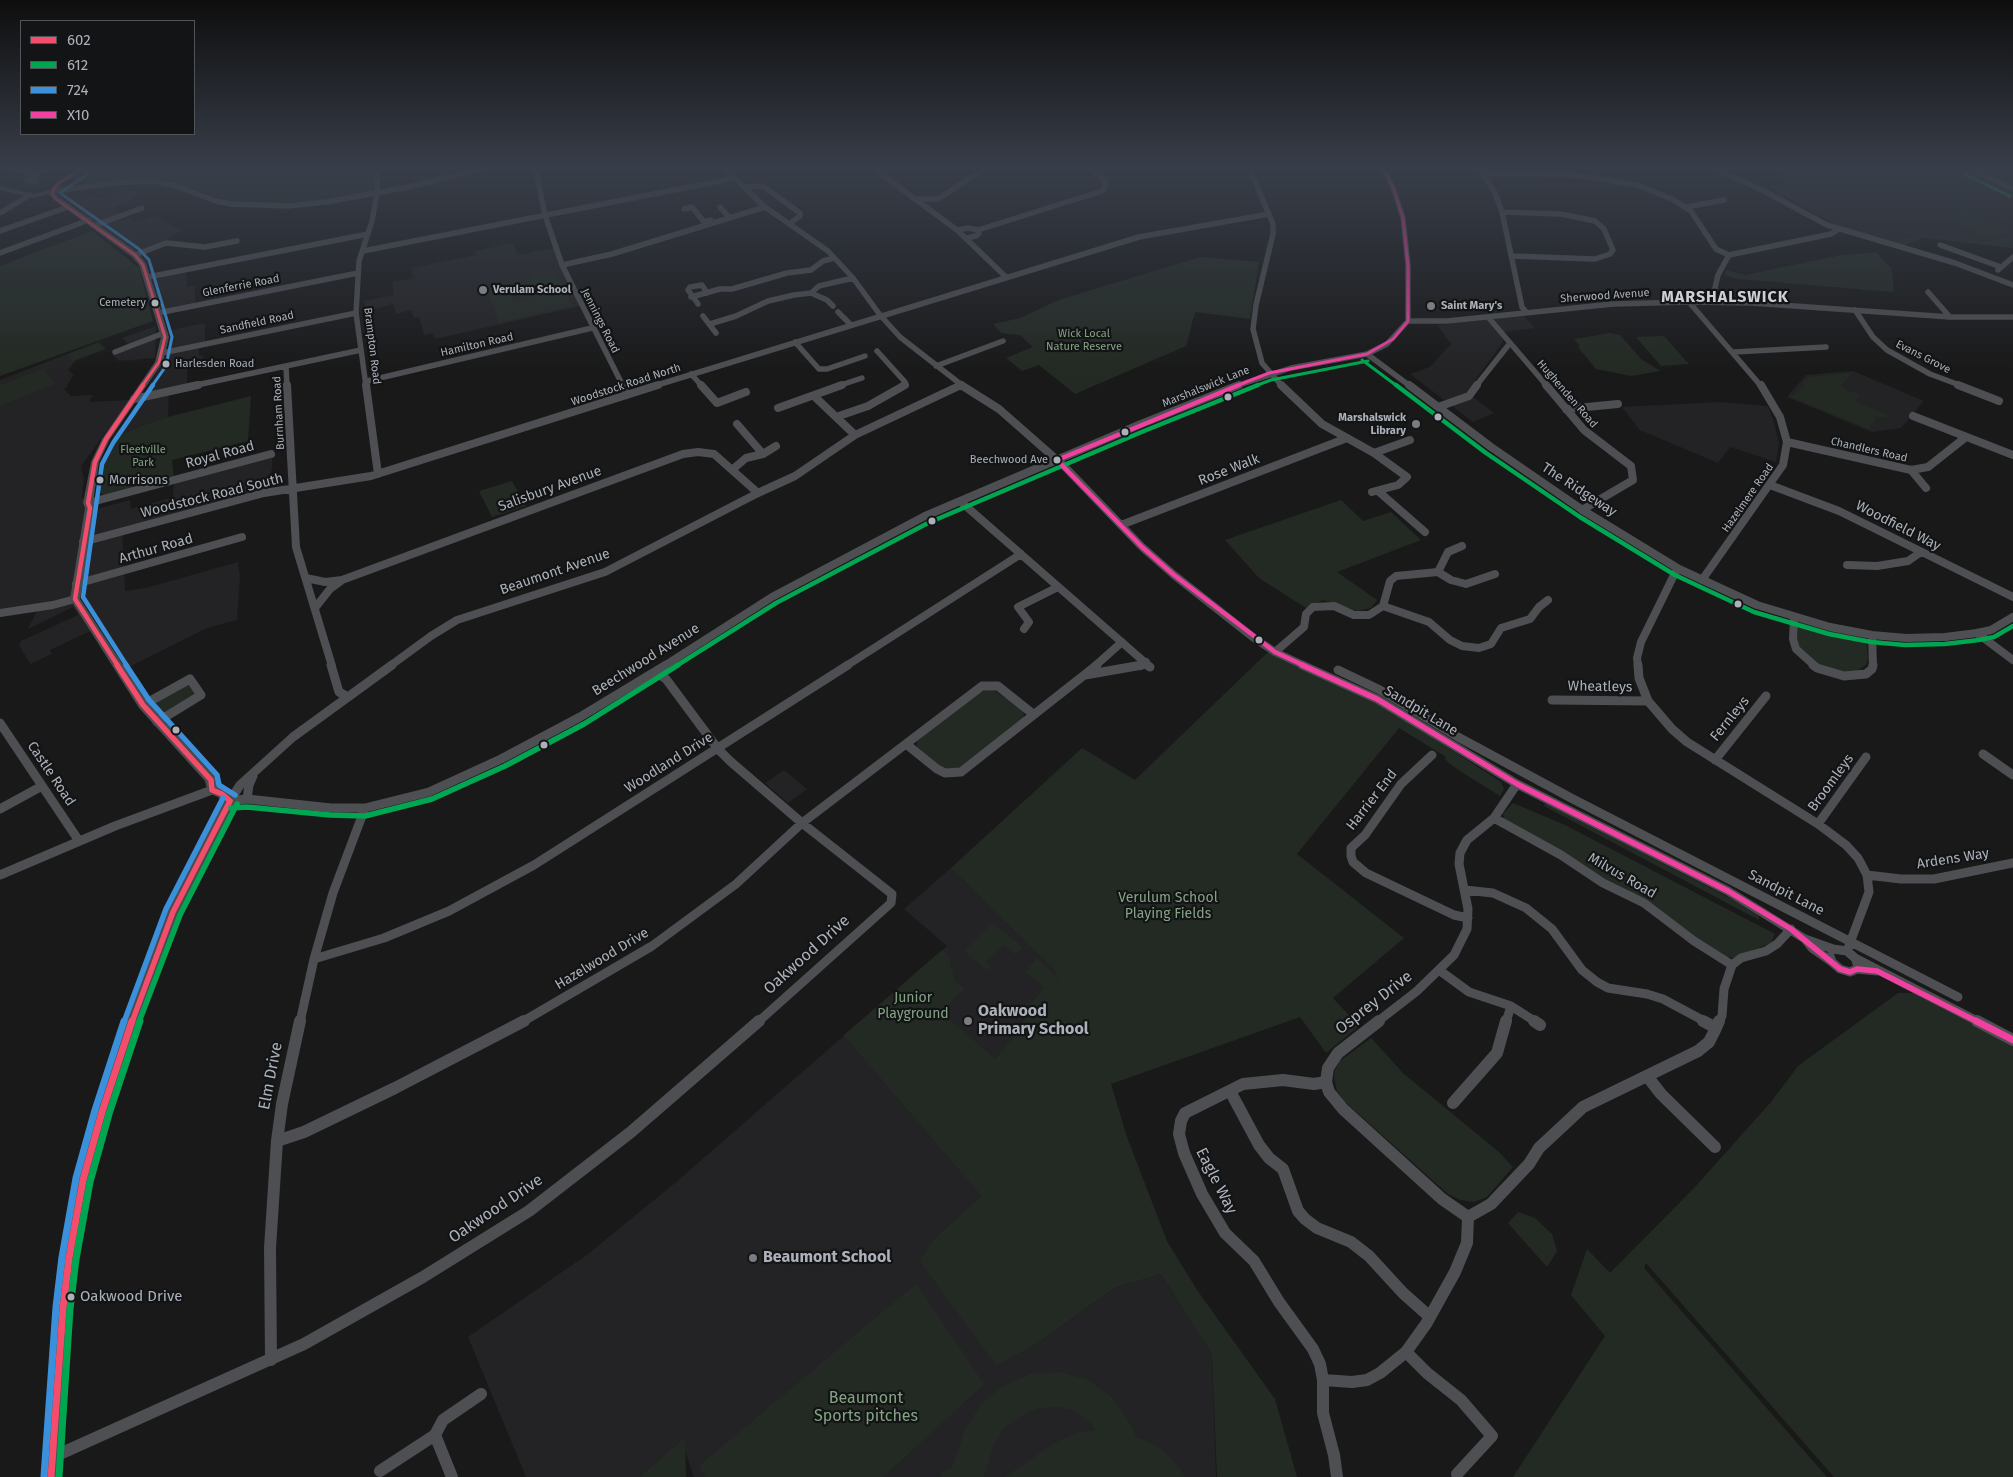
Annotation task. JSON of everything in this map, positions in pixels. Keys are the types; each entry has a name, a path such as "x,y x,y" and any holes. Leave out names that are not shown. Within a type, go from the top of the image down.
{"main road":[{"path":"51,1477 63,1308 69,1258 83,1180 102,1112 128,1032 173,912 230,801 222,794 212,790 211,780 142,705 74,598 90,508 88,503 92,473 98,453 159,362 164,333 143,265 135,255 109,236"}],"street":[{"path":"0,254 54,236"},
{"path":"148,277 358,236"},
{"name":"Brampton Road","path":"367,236 362,250 358,273 356,313 367,381 378,474"},
{"path":"362,250 436,236"},
{"name":"Jennings Road","path":"552,236 562,265 627,395"},
{"path":"562,265 612,254 667,236"},
{"name":"Sandpit Lane","path":"807,236 818,243 853,278 880,315 900,337 961,385 999,410 1057,460 1174,576 1275,652 1377,699 1517,784 1728,891 1805,939 1834,949 1851,950 1878,971 2013,1040"},
{"path":"964,236 1006,277"},
{"path":"967,238 976,236"},
{"name":"Woodstock Road North","path":"378,474 850,324 1145,236"},
{"path":"1273,236 1256,305 1253,329 1262,363 1269,373 1310,414 1374,453 1407,476 1398,485 1375,492 1425,532"},
{"path":"1405,236 1408,265 1408,321"},
{"path":"1507,236 1522,307 1526,312"},
{"path":"1512,256 1595,259 1610,254 1613,250 1607,236"},
{"path":"1707,236 1716,250 1729,255"},
{"path":"1717,302 1714,298 1714,292 1718,275 1729,255 1821,236"},
{"path":"1863,236 1955,262 2013,285"},
{"path":"135,255 166,243 199,247 237,241"},
{"path":"1940,245 2001,267"},
{"path":"1991,275 2013,257"},
{"path":"691,297 708,292 732,289 787,273 811,270 823,261 834,258"},
{"path":"781,265 787,273"},
{"name":"Glenferrie Road","path":"158,313 358,273"},
{"path":"710,324 736,316 768,300 811,293 819,286 853,278"},
{"path":"698,304 691,297 688,290 690,287 702,285 708,292"},
{"path":"1938,292 1926,292 1950,317"},
{"path":"811,293 827,300 834,306"},
{"name":"Sherwood Avenue","path":"1408,321 1432,322 1613,304 1689,302 1717,302 1950,317 2013,317"},
{"name":"Hazelmere Road","path":"1689,302 1758,381 1780,417 1787,442 1783,465 1702,580"},
{"name":"Evans Grove","path":"1854,310 1873,337 1887,350 1901,359 1999,401"},
{"path":"838,312 850,324"},
{"name":"Sandfield Road","path":"162,353 356,313"},
{"path":"703,316 716,333"},
{"name":"Hughenden Road","path":"1488,316 1584,430 1631,466 1633,479 1582,510"},
{"name":"Marshalswick Lane","path":"1057,460 1269,373 1367,354 1387,344 1408,321"},
{"name":"Hamilton Road","path":"367,381 592,328"},
{"path":"115,352 164,333"},
{"path":"795,342 820,369 827,369 864,356"},
{"path":"936,366 1003,342"},
{"path":"1438,407 1470,396 1510,343"},
{"path":"1734,352 1826,347"},
{"path":"134,399 361,350"},
{"path":"836,417 868,406 905,386 905,382 890,359 877,351"},
{"name":"The Ridgeway","path":"1367,354 1496,451 1582,510 1679,569 1757,605 1794,617 1872,635 1906,638 1945,637 1977,633 1991,630 2013,617"},
{"name":"Burnham Road","path":"286,366 296,543 306,578"},
{"path":"691,374 714,404 746,392"},
{"path":"778,408 862,378"},
{"name":"Beaumont Avenue","path":"230,801 240,785 293,737 431,636 457,620 605,572 758,493 795,476 855,435 961,385"},
{"path":"814,396 855,435"},
{"path":"1566,409 1618,404"},
{"path":"1913,416 2013,455"},
{"path":"737,424 763,454"},
{"name":"Chandlers Road","path":"1787,442 1911,470 1928,467 1966,437"},
{"name":"Rose Walk","path":"1121,525 1347,438"},
{"path":"1374,453 1410,440"},
{"path":"724,461 763,454 776,446"},
{"name":"Salisbury Avenue","path":"306,578 326,582 342,580 683,454 698,452 714,454 758,493"},
{"name":"Royal Road","path":"88,503 271,454"},
{"path":"733,469 746,458"},
{"name":"Beechwood Avenue","path":"230,801 247,799 331,808 365,808 429,792 501,759 580,717 655,672 772,597 823,568 892,532 1057,460"},
{"path":"1911,470 1926,488"},
{"name":"Woodstock Road South","path":"84,542 252,496 378,474"},
{"name":"Woodfield Way","path":"1770,484 1839,511 2013,596"},
{"path":"960,501 1148,665 1085,675"},
{"name":"Arthur Road","path":"76,584 242,537"},
{"path":"1275,652 1304,627 1306,614 1313,607 1334,606 1349,613 1362,616 1369,615 1383,606 1390,581 1396,576 1438,572 1448,552 1462,546"},
{"path":"1847,565 1876,566 1908,561 1921,552"},
{"name":"Woodland Drive","path":"314,959 384,938 449,911 534,865 1021,554"},
{"path":"1679,569 1675,573 1641,642 1637,658 1639,678 1648,701 1672,729 1687,742 1818,824 1846,845 1858,858 1867,875 1869,892 1851,950 1858,966 1857,969"},
{"path":"1438,572 1451,580 1466,584 1495,574"},
{"path":"306,578 339,692 348,697"},
{"name":"Salisbury Avenue","path":"316,608 330,589 342,580"},
{"path":"1024,629 1029,622 1018,607 1058,587"},
{"path":"0,612 53,605 74,598"},
{"path":"1383,606 1429,622 1450,640 1462,646 1480,648 1491,644 1501,628 1530,619 1539,607 1548,600"},
{"path":"1794,617 1793,639 1796,649 1816,668 1838,675 1856,676 1866,674 1872,669 1874,661 1872,635"},
{"path":"1977,633 2013,660"},
{"path":"906,744 936,769 945,773 954,774 961,772 1085,675 1122,642"},
{"name":"Sandpit Lane","path":"1338,670 1380,690 1458,737 1851,950 1958,997"},
{"path":"655,672 666,679 718,749 802,823"},
{"path":"142,705 190,679 201,696 157,722"},
{"name":"Hazelwood Drive","path":"276,1141 304,1132 395,1088 544,1011 652,946 736,884 802,823 982,686 987,684 998,686 1033,714"},
{"name":"Fernleys","path":"1715,760 1766,696"},
{"name":"Wheatleys","path":"1552,700 1648,701"},
{"name":"Castle Road","path":"0,723 79,841"},
{"path":"1452,745 1458,737"},
{"path":"1983,754 2013,775"},
{"name":"Harrier End","path":"1432,755 1401,784 1365,835 1351,848 1351,856 1353,862 1366,873 1454,915 1468,918"},
{"name":"Broomleys","path":"1818,824 1866,757"},
{"name":"Beaumont Avenue","path":"247,799 249,785 256,772"},
{"name":"Osprey Drive","path":"1326,1082 1328,1068 1338,1053 1417,991 1454,955 1467,929 1468,918 1465,890 1459,864 1460,853 1468,840 1494,818 1517,784"},
{"path":"0,809 42,786"},
{"path":"0,875 79,841 212,790"},
{"name":"Elm Drive","path":"271,1360 270,1248 276,1141 292,1052 314,959 333,893 365,808"},
{"name":"Milvus Road","path":"1494,818 1524,836 1561,854 1604,883 1644,904 1694,941 1732,965"},
{"name":"Oakwood Drive","path":"52,1457 271,1360 423,1278 529,1211 631,1132 710,1065 891,903 892,894 888,889 802,823"},
{"name":"Ardens Way","path":"1867,875 1901,879 1934,879 2013,863"},
{"path":"1465,890 1493,893 1526,908 1552,929 1582,970 1597,982 1608,988 1647,994 1663,999 1716,1028"},
{"path":"1468,1217 1491,1204 1529,1164 1539,1148 1583,1107 1698,1051 1710,1042 1722,1016 1724,989 1732,965 1741,958 1766,951 1776,944 1790,929"},
{"name":"Sandpit Lane","path":"1805,939 1812,948 1845,971 1850,972 1857,969 1862,971 1878,971"},
{"path":"1832,962 1829,954 1834,949"},
{"path":"1439,970 1469,992 1512,1006 1540,1025"},
{"path":"1453,1103 1497,1053 1512,1006"},
{"path":"1647,1076 1661,1094 1715,1148"},
{"name":"Eagle Way","path":"1326,1082 1314,1084 1283,1080 1243,1084 1185,1113 1181,1121 1179,1134 1182,1148 1202,1194 1224,1233 1254,1261 1279,1302 1314,1348 1323,1380 1323,1413 1334,1455 1337,1477"},
{"path":"1326,1082 1330,1092 1343,1109 1442,1199 1468,1217"},
{"path":"1230,1091 1259,1145 1269,1158 1283,1169 1298,1211 1305,1219 1326,1232 1351,1242 1369,1256 1402,1293 1430,1317"},
{"path":"1323,1380 1352,1382 1366,1380 1380,1373 1406,1352 1430,1317 1455,1272 1468,1243 1468,1217"},
{"path":"1406,1352 1427,1373 1461,1400 1492,1436 1457,1474"},
{"path":"380,1471 435,1434 443,1420 481,1394"},
{"path":"435,1434 452,1477"}],"shaded area":[{"path":"112,236 171,236 164,243 138,252"},
{"path":"1871,236 1910,236 1892,242"},
{"path":"1935,236 2013,236 1986,241"},
{"name":"Verulam School","path":"513,243 518,255 554,248 580,306 435,339 433,333 424,335 419,317 414,318 411,310 396,314 393,304 366,311 364,301 394,295 392,282 413,278 411,268 476,255 475,251"},
{"path":"186,269 187,287 195,285 195,304 159,312 150,276"},
{"path":"1523,315 1535,328 1504,332 1503,342 1467,392 1494,413 1473,422 1410,374 1430,367 1451,344 1437,325"},
{"path":"205,323 205,343 199,345 199,356 203,355 203,363 187,367 187,387 169,391 168,417 125,433 114,435 147,389 170,349 171,330"},
{"path":"156,326 155,358 119,361 112,354 130,346 122,338"},
{"path":"99,342 106,349 75,361 68,370 74,375 67,385 68,387 64,389 71,396 93,395 89,402 130,400 81,466 84,479 82,497 87,502 89,511 130,500 131,509 173,497 174,483 272,457 272,469 265,491 122,529 125,591 146,588 238,562 240,576 237,620 207,628 123,670 99,627 50,650 52,654 30,664 19,645 21,641 78,615 73,607 28,629 40,605 0,610 0,380"},
{"path":"1853,371 1924,401 1901,428 1872,432 1787,397 1806,375"},
{"path":"1720,402 1768,406 1779,443 1776,462 1730,447 1718,463 1640,430 1622,407"},
{"path":"784,770 807,789 788,803 765,783"},
{"name":"Beaumont School","path":"951,868 1054,970 1070,1005 982,1197 934,1239 1038,1343 1114,1288 1161,1274 1212,1355 1216,1477 694,1477 685,1451 653,1477 526,1477 468,1337 588,1254 675,1183 947,946 904,909"}],"green space":[{"path":"79,236 98,236 139,268 153,321 0,376 0,266"},
{"path":"1911,236 1944,236 1986,241 2013,236 2013,248 1925,238 1902,246 1892,242"},
{"path":"1876,252 1892,269 1894,292 1738,279 1725,275 1726,270 1745,275 1837,256"},
{"name":"Wick Local Nature Reserve","path":"1201,257 1259,262 1250,319 1195,312 1186,346 1075,394 1039,365 1022,371 1006,358 1033,347 1020,335 1001,333 993,324 1020,318 1061,299"},
{"path":"553,271 556,278 559,277 572,306 499,323 488,293 510,288 514,301 534,296 528,278 532,275"},
{"path":"1610,333 1620,335 1641,359 1661,371 1631,376 1596,369 1578,347 1580,346 1574,339"},
{"path":"1664,336 1689,364 1661,366 1636,337"},
{"path":"98,343 104,349 73,361 68,354"},
{"path":"43,369 56,384 0,406 0,385"},
{"path":"1852,373 1841,385 1844,389 1860,395 1855,401 1888,415 1886,417 1877,417 1868,429 1791,397 1806,386 1802,384 1809,377"},
{"name":"Fleetville Park","path":"251,396 248,441 172,460 174,479 107,496 100,493 101,476 108,448 114,435 125,433 168,417"},
{"path":"512,481 526,506 492,517 479,491"},
{"path":"1341,500 1363,521 1391,512 1421,540 1337,572 1377,600 1371,608 1358,611 1323,600 1306,608 1259,578 1225,540"},
{"path":"1796,621 1866,637 1868,659 1866,665 1855,672 1824,668 1805,656 1796,642"},
{"path":"1268,652 1342,685 1401,717 1501,782 1504,789 1500,796 1450,764 1445,759 1446,757 1399,728 1297,854 1404,938 1333,998 1359,1026 1326,1053 1300,1017 1111,1084 1127,1137 1167,1241 1197,1290 1275,1399 1297,1477 1217,1477 1212,1355 1161,1274 1114,1288 1038,1343 996,1365 920,1261 934,1239 982,1196 844,1035 942,950 949,957 955,981 964,989 939,1014 949,1019 995,1059 1018,1033 1015,1030 1031,1013 1026,1009 1045,988 1025,972 1037,959 1058,980 1054,970 951,868 1082,748 1135,780"},
{"path":"189,680 200,694 158,718 146,703"},
{"path":"987,690 995,691 1023,709 1024,719 955,771 941,768 916,747 918,738 979,693"},
{"path":"1513,803 1565,825 1775,934 1771,943 1734,958 1727,957 1504,819 1503,814"},
{"path":"1545,803 1759,913 1759,920 1544,806"},
{"path":"992,923 1022,947 1015,954 1004,945 986,961 991,966 986,970 964,951"},
{"path":"1898,993 1918,993 2013,1043 2013,1477 1834,1477 1646,1263 1644,1268 1827,1477 1513,1477 1605,1336 1571,1295 1587,1249 1610,1273 1695,1187 1771,1102 1798,1066"},
{"path":"1371,1038 1404,1074 1499,1152 1513,1167 1487,1197 1474,1202 1461,1200 1448,1194 1343,1100 1337,1091 1334,1078 1335,1070 1340,1061"},
{"path":"1518,1212 1535,1218 1552,1234 1557,1251 1547,1267 1508,1223"},
{"name":"Beaumont Sports pitches","path":"916,1284 984,1384 883,1477 705,1477 699,1466"},
{"path":"1059,1372 1086,1379 1110,1396 1128,1420 1137,1438 1163,1450 1185,1477 1005,1477 1058,1441 1079,1432 1096,1430 1090,1422 1076,1411 1058,1407 1037,1408 1017,1418 1003,1429 993,1447 984,1477 941,1477 940,1474 953,1466 965,1430 981,1404 1002,1387 1030,1374"},
{"path":"685,1438 686,1477 640,1477"}],"transit line":[{"name":"602","path":"108,236 135,255 143,265 165,337 159,362 106,439 95,462 88,503 90,508 75,599 143,705 211,780 212,790 222,794 230,801"},
{"name":"724","path":"121,236 139,249 149,260 172,337 166,366 113,443 102,464 83,597 149,700 217,775 219,785 235,795"},
{"name":"X10","path":"1057,460 1269,373 1367,354 1393,339 1408,321 1408,265 1405,236"},
{"name":"612","path":"1362,360 1486,453 1580,517 1675,575 1754,612 1829,634 1871,642 1905,645 1945,644 1979,640 1994,637 2013,626"},
{"name":"612","path":"231,808 247,807 330,815 365,816 432,799 505,766 584,724 776,603 928,523 1144,431 1271,380 1368,361"},
{"name":"X10","path":"1057,460 1142,547 1174,575 1275,652 1377,699 1517,784 1728,891 1791,929 1840,969 1850,972 1857,969 1877,971 2013,1040"},
{"name":"724","path":"44,1476 56,1307 62,1257 76,1178 95,1110 121,1030 166,909 223,798"},
{"name":"602","path":"51,1477 63,1308 69,1258 83,1180 102,1112 128,1032 173,912 230,801"},
{"name":"612","path":"59,1477 70,1309 76,1259 90,1182 109,1114 135,1034 180,915 237,804"}],"place":[{"name":"Verulam School","path":"483,290"},
{"name":"Cemetery","path":"155,303"},
{"name":"Saint Mary's","path":"1431,306"},
{"name":"Harlesden Road","path":"166,364"},
{"name":"Marshalswick Library","path":"1416,424"},
{"name":"Beechwood Ave","path":"1057,460"},
{"name":"Morrisons","path":"100,480"},
{"name":"Oakwood Primary School","path":"968,1021"},
{"name":"Beaumont School","path":"753,1258"},
{"name":"Oakwood Drive","path":"71,1297"}],"district":[{"name":"MARSHALSWICK","path":"1725,298"}],"park label":[{"name":"Verulum School Playing Fields","path":"1168,906"},
{"name":"Junior Playground","path":"913,1006"}]}
